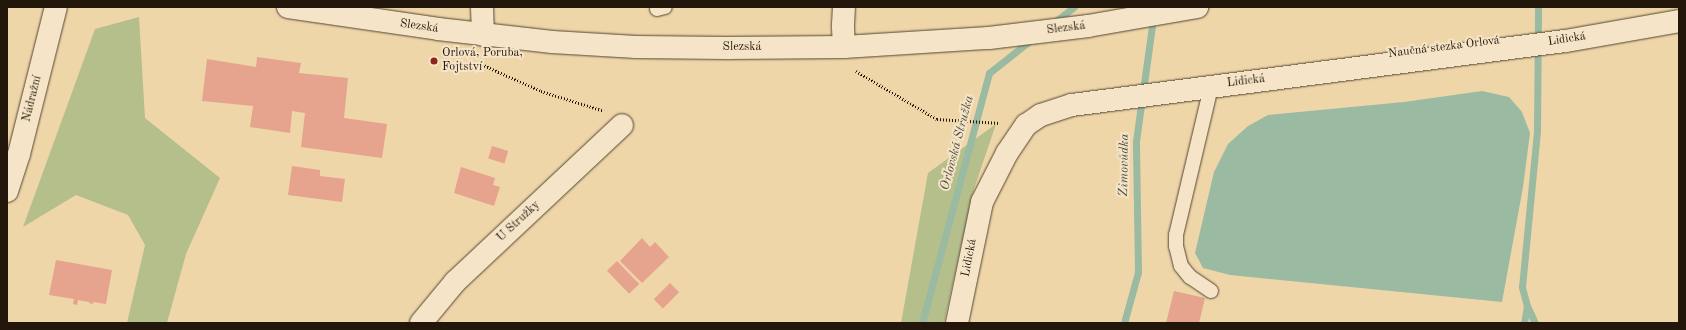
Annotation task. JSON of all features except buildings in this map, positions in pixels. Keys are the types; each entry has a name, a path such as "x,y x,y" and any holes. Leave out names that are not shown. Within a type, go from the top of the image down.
{"street":[{"name":"Nádražní","path":"7,191 19,154 56,7"},
{"name":"Slezská","path":"288,7 483,35 552,42 636,47 844,47 989,38 1088,26 1197,7"},
{"path":"482,7 483,35"},
{"path":"844,7 844,47"},
{"name":"Lidická","path":"957,323 982,202 1007,153 1026,125 1042,115 1072,105 1566,41 1679,21"},
{"name":"U Stružky","path":"421,323 455,282 622,125"}],"lane":[{"path":"1211,87 1176,235 1176,246 1181,266 1190,277 1211,291"}],"path":[{"path":"479,63 541,91 611,113 622,125"},
{"path":"856,70 937,119 1007,124"}],"shaded area":[{"path":"139,17 145,118 220,178 186,254 167,323 127,323 145,245 128,215 76,195 23,227 95,29"},
{"path":"1482,91 1509,97 1522,112 1530,133 1523,187 1502,302 1230,275 1203,268 1195,253 1214,172 1228,144 1248,126 1268,115 1404,102"},
{"path":"996,124 974,189 944,323 901,323 928,173"}],"waterway":[{"name":"Orlovská Stružka","path":"1052,24 1074,7"},
{"path":"1535,323 1527,306 1522,287 1537,131 1538,7"},
{"name":"Zimovůdka","path":"1124,323 1138,272 1136,141 1153,18"},
{"name":"Orlovská Stružka","path":"922,323 989,73 1032,39"},
{"path":"1524,323 1527,306"}],"place":[{"name":"Orlová, Poruba, Fojtství","path":"434,61"}]}
